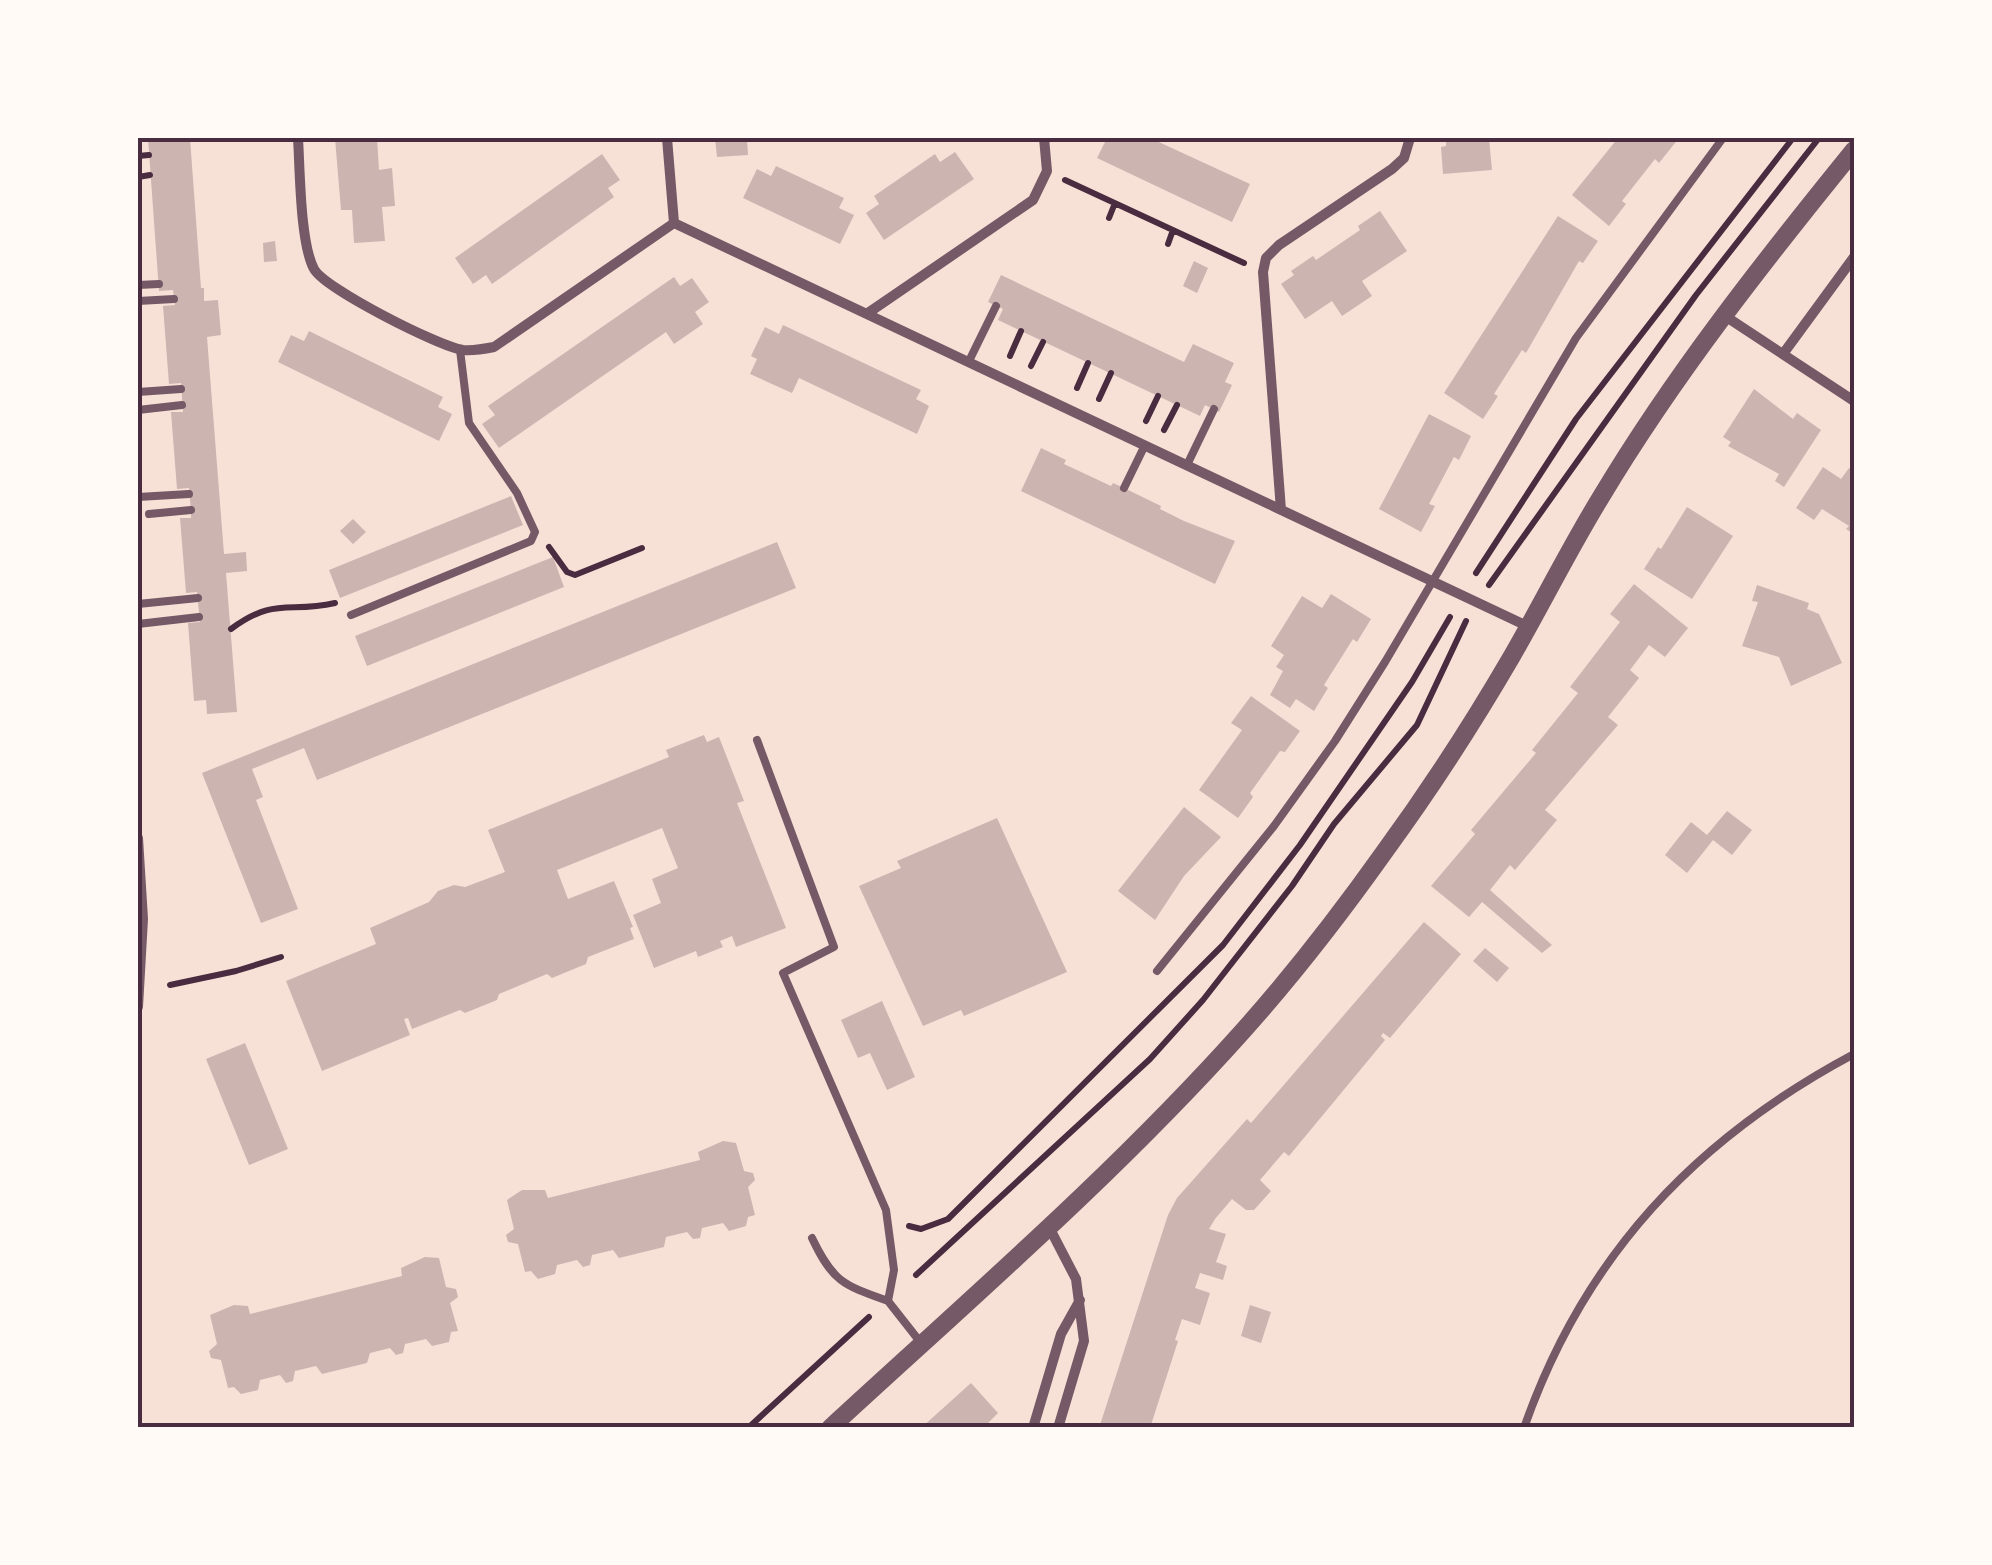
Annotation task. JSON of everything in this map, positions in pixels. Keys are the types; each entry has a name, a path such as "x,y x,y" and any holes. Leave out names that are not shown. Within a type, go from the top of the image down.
{"street":[{"path":"298,138 306,239 312,265 322,280 340,293 460,350 494,346 674,223"},
{"path":"667,138 674,223"},
{"path":"868,313 1033,200 1048,172 1044,138"},
{"path":"1281,510 1263,272 1266,258 1404,158 1410,138"},
{"path":"830,1428 1049,1227 1194,1084 1306,956 1420,801 1492,690 1639,437 1725,316 1854,150"},
{"path":"674,223 1528,627"},
{"path":"1783,354 1854,257"},
{"path":"1725,316 1854,401"},
{"path":"138,838 143,919 138,1007"},
{"path":"1049,1227 1076,1279 1084,1341 1058,1428"},
{"path":"1033,1428 1061,1334 1080,1299"}],"lane":[{"path":"1157,971 1274,826 1324,755 1576,338 1723,138"},
{"path":"138,284 159,284"},
{"path":"138,301 174,298"},
{"path":"969,360 996,306"},
{"path":"352,615 530,541 535,532 517,493 469,423 460,350"},
{"path":"138,392 181,389"},
{"path":"138,410 182,406"},
{"path":"1186,465 1214,409"},
{"path":"1124,488 1145,445"},
{"path":"138,496 190,494"},
{"path":"149,514 191,510"},
{"path":"138,604 198,598"},
{"path":"138,624 199,617"},
{"path":"758,740 834,947 783,973 886,1210 894,1270 888,1301"},
{"path":"1524,1428 1543,1373 1567,1324 1620,1243 1700,1159 1740,1124 1797,1085 1854,1054"},
{"path":"812,1238 828,1270 856,1290 888,1301 922,1344"}],"path":[{"path":"1476,573 1576,420 1793,138"},
{"path":"138,156 149,155"},
{"path":"1048,172 1263,272"},
{"path":"138,177 150,176"},
{"path":"1109,218 1115,203"},
{"path":"1168,244 1174,230"},
{"path":"1010,356 1022,331"},
{"path":"1031,366 1043,342"},
{"path":"1077,388 1088,363"},
{"path":"1098,399 1111,373"},
{"path":"1146,421 1158,396"},
{"path":"1164,430 1176,405"},
{"path":"535,532 567,572 575,575 642,548"},
{"path":"231,629 254,612 268,608 328,605 344,600 352,615"},
{"path":"170,985 281,957"}],"building":[{"path":"148,138 190,138 201,288 204,301 218,300 221,335 207,337 224,554 246,552 247,571 226,573 237,712 207,714 206,700 194,701 188,623 200,622 197,592 186,593 180,518 191,518 191,510 189,488 177,489 171,412 183,412 181,383 169,384 163,306 175,305 173,290 159,291"},
{"path":"335,138 377,138 379,170 392,168 395,206 382,207 385,241 354,243 352,210 341,210"},
{"path":"715,138 747,138 748,155 717,157"},
{"path":"1107,138 1150,138 1250,184 1232,222 1097,158"},
{"path":"1446,138 1489,138 1492,170 1443,174 1441,147 1446,146"},
{"path":"1618,138 1679,138 1659,163 1655,159 1622,201 1626,204 1609,226 1572,195"},
{"path":"955,152 974,179 884,240 866,213 879,204 874,196 935,154 940,162"},
{"path":"602,154 620,180 608,188 614,197 492,284 486,275 473,284 455,258"},
{"path":"776,166 844,198 839,208 854,215 840,244 743,198 757,169 771,176"},
{"path":"1380,211 1407,251 1362,281 1372,296 1342,316 1332,301 1305,319 1281,284 1294,275 1291,271 1313,256 1316,260"},
{"path":"1558,216 1598,241 1583,263 1579,261 1526,353 1522,350 1494,394 1498,396 1483,419 1444,393"},
{"path":"275,241 277,261 264,262 263,243"},
{"path":"1194,261 1208,268 1197,293 1183,286"},
{"path":"1001,275 1184,362 1193,344 1234,363 1225,382 1232,385 1219,412 1205,405 1200,416 998,320 1003,309 988,302"},
{"path":"674,277 680,286 692,278 709,302 695,312 703,324 674,344 666,332 499,448 482,424 495,415 488,406"},
{"path":"783,325 921,390 916,399 929,406 917,434 799,378 792,393 750,374 757,359 751,356 765,327 779,334"},
{"path":"309,331 443,397 438,407 452,414 439,441 278,362 291,335 304,341"},
{"path":"1754,389 1793,419 1797,413 1821,430 1784,487 1775,481 1779,474 1728,446 1731,442 1723,437"},
{"path":"1429,414 1471,436 1459,460 1454,457 1429,504 1435,506 1421,532 1379,509"},
{"path":"1041,448 1066,460 1064,464 1235,541 1215,584 1021,491"},
{"path":"1823,467 1841,479 1849,468 1854,471 1854,534 1846,529 1849,526 1822,509 1814,520 1796,508"},
{"path":"511,496 523,525 340,598 329,570"},
{"path":"1687,507 1733,536 1692,599 1644,569"},
{"path":"353,519 366,532 353,544 340,531"},
{"path":"777,542 796,588 317,780 304,748 252,769 263,797 256,800 298,909 261,923 202,773"},
{"path":"553,557 564,587 367,666 355,636"},
{"path":"1634,584 1688,628 1665,657 1649,645 1630,670 1639,678 1608,717 1618,725 1545,810 1557,820 1515,870 1510,865 1490,890 1552,945 1542,953 1482,902 1469,917 1431,886 1475,834 1471,830 1536,753 1532,750 1578,693 1570,687 1620,622 1610,614"},
{"path":"1757,585 1809,603 1807,609 1819,614 1842,663 1791,686 1779,657 1742,646 1758,602 1752,601"},
{"path":"1331,594 1371,619 1357,642 1353,639 1324,685 1328,688 1314,711 1296,699 1290,708 1270,695 1283,671 1276,667 1284,655 1271,646 1302,596 1322,608"},
{"path":"1251,696 1300,731 1285,752 1280,751 1250,793 1253,797 1238,818 1199,790 1242,730 1231,723"},
{"path":"704,735 707,742 719,737 744,801 737,803 786,928 736,947 732,936 720,941 723,947 698,957 696,951 654,968 633,915 661,903 652,879 678,868 662,828 557,870 568,899 614,881 634,939 588,957 586,964 552,978 547,974 499,994 497,1000 465,1013 460,1010 412,1029 408,1018 404,1019 410,1035 322,1071 286,981 376,944 370,928 429,902 438,891 454,885 465,887 505,872 488,830 669,757 666,750"},
{"path":"1184,807 1221,837 1184,876 1155,920 1118,891"},
{"path":"1727,811 1752,830 1732,855 1713,840 1687,873 1665,855 1691,822 1707,835"},
{"path":"997,818 1067,972 964,1016 961,1010 923,1026 859,886 901,868 897,861"},
{"path":"1424,922 1461,954 1390,1038 1383,1033 1385,1040 1289,1156 1284,1152 1260,1180 1271,1191 1254,1210 1246,1210 1232,1199 1215,1219 1209,1229 1226,1234 1216,1262 1227,1266 1223,1280 1200,1273 1195,1288 1210,1293 1200,1325 1182,1319 1150,1428 1099,1428 1168,1215 1177,1198 1247,1119 1251,1123"},
{"path":"1485,948 1509,968 1497,982 1473,961"},
{"path":"882,1001 915,1077 887,1090 870,1053 858,1058 841,1020"},
{"path":"245,1043 288,1149 249,1165 206,1059"},
{"path":"723,1141 736,1143 744,1171 753,1173 755,1180 748,1187 755,1215 748,1217 746,1226 729,1231 723,1223 702,1228 700,1238 693,1239 687,1232 666,1237 664,1247 619,1258 613,1250 592,1255 590,1265 583,1267 577,1260 557,1265 555,1274 538,1279 531,1271 525,1272 518,1244 508,1242 506,1235 514,1229 507,1200 522,1190 545,1190 548,1198 700,1160 698,1152"},
{"path":"425,1257 439,1258 446,1287 456,1289 458,1297 450,1303 458,1331 451,1332 449,1342 432,1346 426,1339 405,1344 403,1353 396,1355 390,1348 370,1353 367,1363 322,1374 316,1366 295,1371 293,1381 286,1383 280,1375 260,1380 258,1390 241,1394 234,1387 228,1388 221,1360 211,1358 209,1351 217,1344 210,1315 234,1305 248,1306 250,1314 402,1276 401,1268"},
{"path":"1250,1305 1271,1312 1261,1343 1241,1336"},
{"path":"971,1383 998,1413 983,1428 921,1428"}]}
